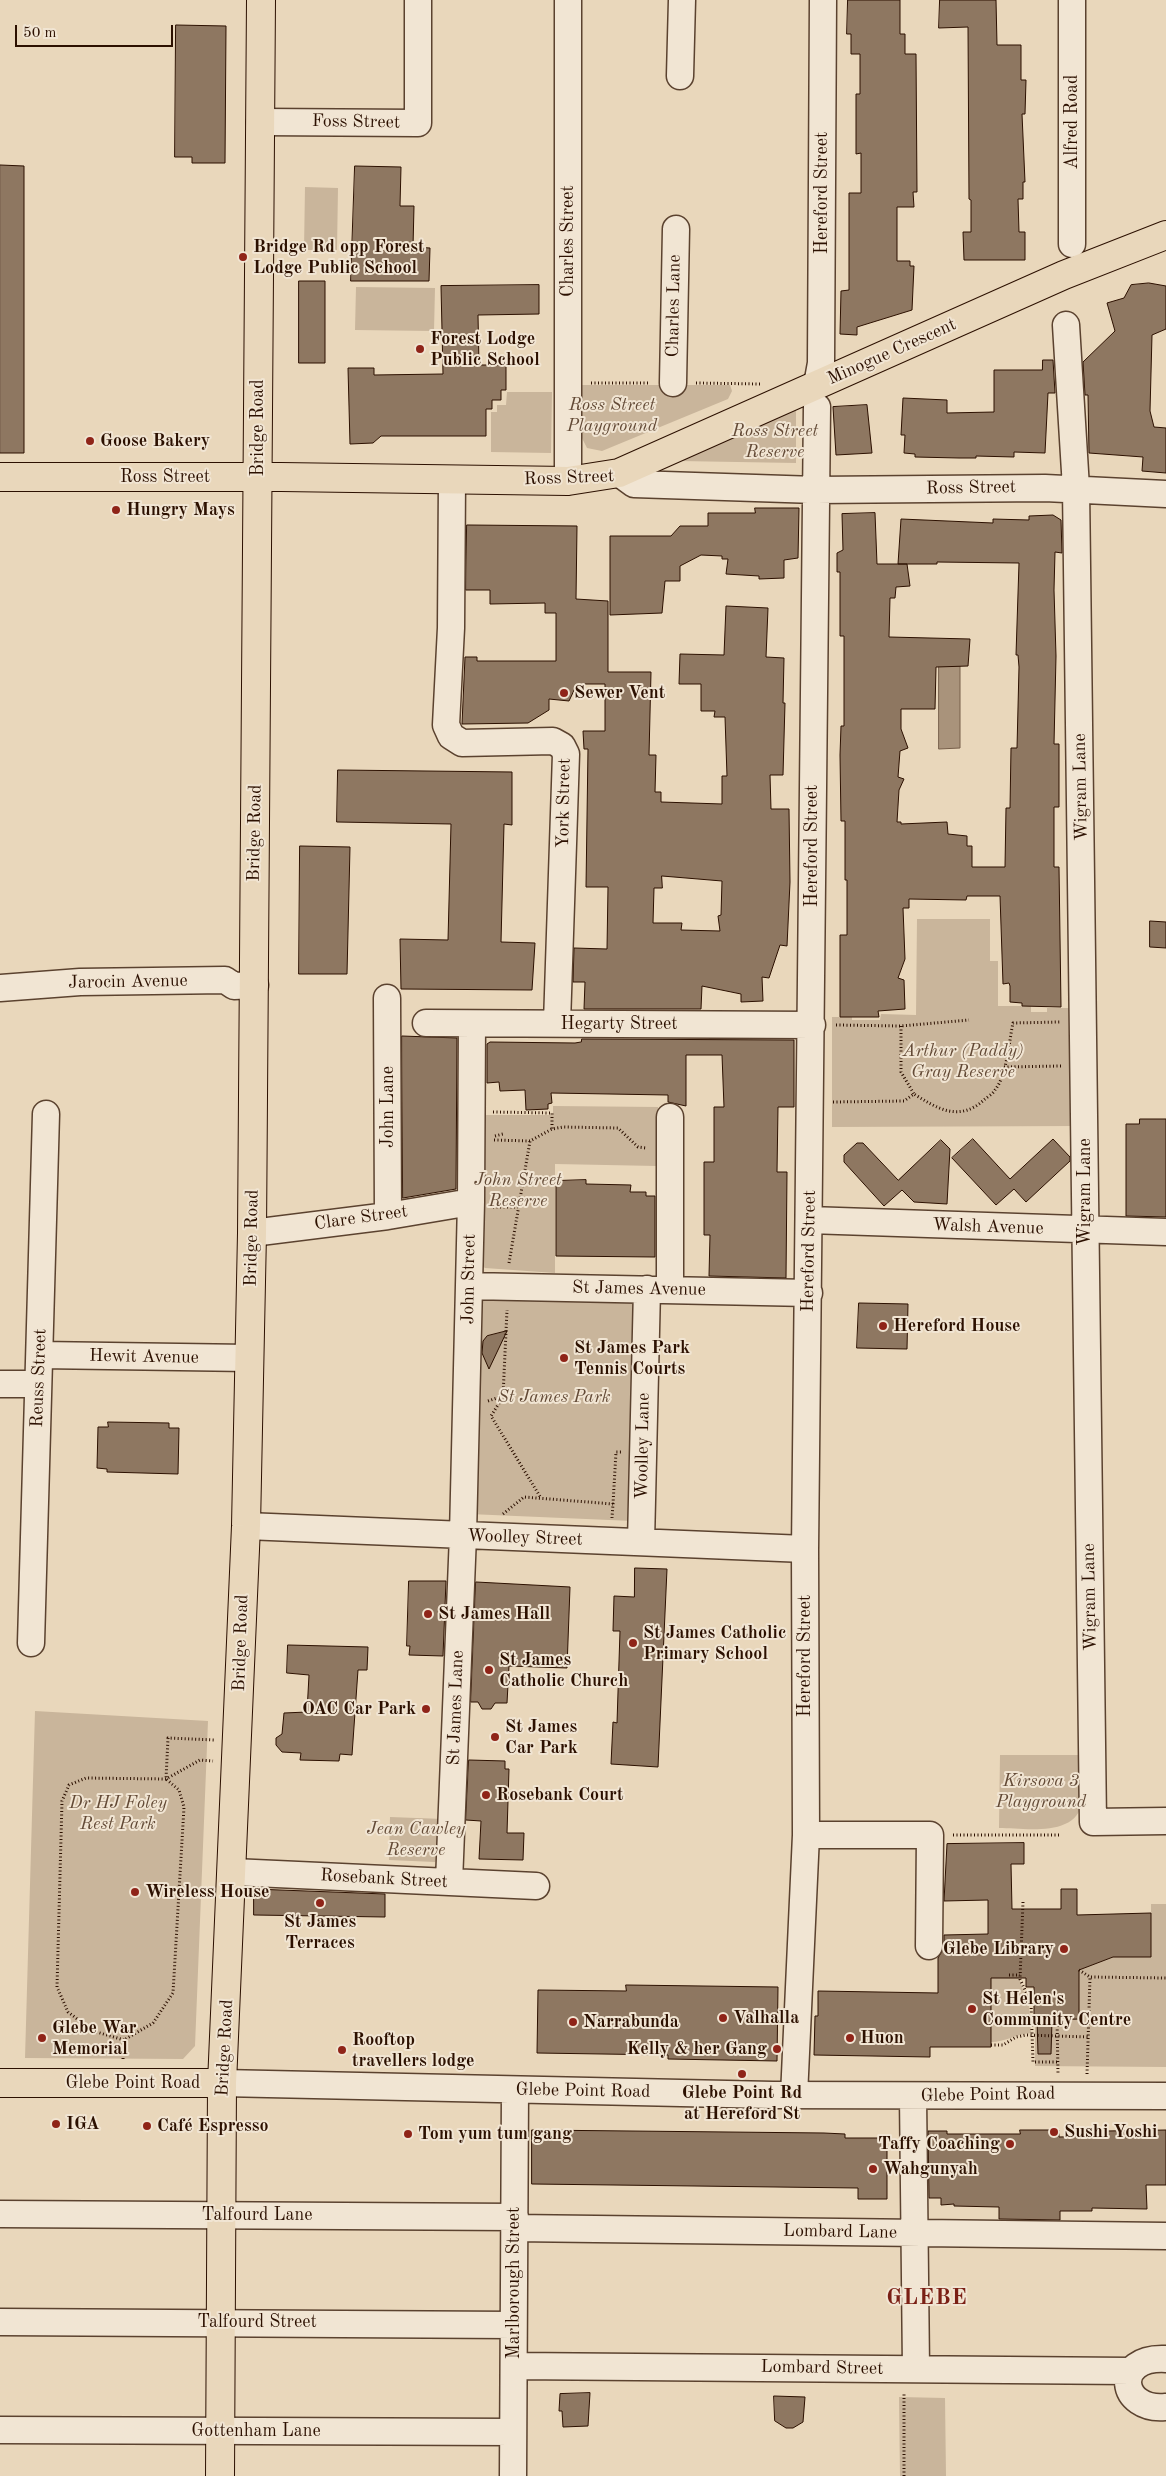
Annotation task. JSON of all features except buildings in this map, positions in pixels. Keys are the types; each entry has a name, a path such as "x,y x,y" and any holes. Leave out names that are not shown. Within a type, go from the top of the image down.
{"main road":[{"name":"Bridge Road","path":"220,2476 222,2083 233,1872 246,1526 252,1233 261,0"},
{"name":"Minogue Crescent","path":"619,473 817,396 1064,275 1166,235"},
{"name":"Ross Street","path":"0,477 258,476 568,481 619,473"},
{"name":"Glebe Point Road","path":"0,2083 222,2083"}],"street":[{"name":"Foss Street","path":"260,122 418,123 418,0"},
{"name":"Charles Street","path":"568,0 568,481"},
{"path":"680,76 682,0"},
{"name":"Hereford Street","path":"794,2096 806,1835 805,1549 809,1220 824,1025 813,600 817,396 821,363 823,0"},
{"name":"Alfred Road","path":"1072,0 1072,244"},
{"name":"Charles Lane","path":"673,383 676,230"},
{"path":"1066,325 1076,488"},
{"name":"Ross Street","path":"619,473 634,484 816,490 1076,488 1166,494"},
{"name":"York Street","path":"452,480 451,628 446,725 451,736 462,742 553,741 562,746 566,754 557,1024"},
{"name":"Wigram Lane","path":"1076,488 1093,1822 1166,1821"},
{"name":"Jarocin Avenue","path":"0,988 80,982 226,980 234,986 255,984"},
{"name":"John Lane","path":"387,998 388,1216"},
{"name":"Hegarty Street","path":"426,1023 824,1025"},
{"name":"John Street","path":"463,1535 471,1202 472,1024"},
{"name":"Reuss Street","path":"31,1642 46,1114"},
{"name":"Woolley Lane","path":"642,1542 658,1290 670,1150 670,1117"},
{"name":"Clare Street","path":"252,1233 388,1216 471,1202"},
{"name":"Walsh Avenue","path":"809,1220 1086,1231 1166,1232"},
{"name":"St James Avenue","path":"469,1286 809,1293"},
{"name":"Hewit Avenue","path":"40,1355 249,1358"},
{"path":"0,1384 38,1384"},
{"name":"Woolley Street","path":"246,1526 805,1549"},
{"name":"St James Lane","path":"450,1882 463,1535"},
{"path":"806,1835 930,1835 929,1946"},
{"name":"Rosebank Street","path":"233,1872 536,1886"},
{"name":"Glebe Point Road","path":"222,2083 794,2096 1046,2094 1166,2096"},
{"name":"Marlborough Street","path":"513,2476 516,2090"},
{"path":"910,2369 915,2234 912,2096"},
{"name":"Talfourd Lane","path":"0,2214 220,2214 514,2222"},
{"name":"Lombard Lane","path":"514,2222 915,2234 1166,2236"},
{"name":"Talfourd Street","path":"0,2322 513,2325"},
{"path":"1166,2359 1146,2360 1130,2372 1127,2383 1136,2398 1150,2406 1166,2407"},
{"name":"Lombard Street","path":"514,2366 1130,2372"},
{"name":"Gottenham Lane","path":"0,2430 513,2432"}],"path":[{"path":"824,1025 902,1026 969,1020"},
{"path":"902,1026 901,1072 914,1094 932,1105 955,1113 975,1108 996,1090 1004,1066 1013,1023 1084,1022"},
{"path":"1004,1066 1068,1066"},
{"path":"832,1102 904,1102 914,1094"},
{"path":"489,1112 552,1112 552,1129"},
{"path":"491,1140 530,1141 552,1129 563,1127 618,1128 638,1148 670,1150"},
{"path":"509,1264 530,1141"},
{"path":"506,1206 518,1207"},
{"path":"507,1312 504,1396 491,1416 541,1499"},
{"path":"486,1402 504,1396"},
{"path":"499,1517 524,1498 613,1504 612,1523"},
{"path":"166,1779 168,1738 238,1741"},
{"path":"166,1779 179,1790 184,1807 173,1993 153,2023 124,2040 93,2031 68,2012 57,1987 62,1801 69,1785 86,1778 166,1779 200,1760"},
{"path":"930,1835 1061,1834"},
{"path":"1023,1902 1020,1975 1031,2003 1033,2062 1058,2062 1057,2020"},
{"path":"1079,1970 1090,1977 1166,1978"},
{"path":"1009,1975 1020,1975"},
{"path":"1087,2066 1090,1977"},
{"path":"991,2045 1004,2045 1016,2037 1033,2035 1088,2037"},
{"path":"123,2082 124,2040"},
{"path":"904,2476 910,2369"}],"green space":[{"path":"305,187 338,188 337,250 304,250"},
{"path":"356,287 435,288 434,331 355,330"},
{"name":"Ross Street Playground","path":"582,385 730,385 732,391 728,399 602,451 587,448 582,438"},
{"path":"507,392 552,392 551,453 491,452 491,412 497,412 497,405 506,405"},
{"name":"Ross Street Reserve","path":"796,408 796,463 679,461"},
{"name":"Arthur (Paddy) Gray Reserve","path":"917,919 990,919 990,961 998,961 998,1006 1031,1006 1031,1012 1047,1012 1047,1008 1075,1008 1075,1126 832,1127 832,1017 852,1017 852,1020 880,1020 881,1014 916,1015"},
{"name":"John Street Reserve","path":"553,1106 658,1107 657,1166 555,1164 555,1273 485,1268 480,1264 481,1115 553,1115"},
{"name":"St James Park","path":"490,1296 638,1299 633,1521 469,1514 478,1306"},
{"name":"Dr HJ Foley Rest Park","path":"35,1711 208,1721 195,2046 183,2059 25,2058"},
{"name":"Kirsova 3 Playground","path":"1000,1755 1083,1755 1083,1795 1078,1813 1071,1821 1061,1826 1035,1829 999,1828"},
{"name":"Jean Cawley Reserve","path":"390,1817 443,1819 442,1854 435,1862 389,1860"},
{"path":"1151,1904 1166,1904 1166,2067 1035,2066 1035,2024 1052,2024 1052,2020 1079,2019 1079,1970 1121,1954 1121,1957 1151,1957"},
{"path":"1018,1952 1019,1979 1029,2006 1031,2033 991,2042 991,1978 1009,1978"},
{"path":"899,2397 945,2398 946,2476 900,2476"}],"shaded area":[{"path":"939,665 960,666 960,748 939,749"}],"place":[{"name":"Bridge Rd opp Forest Lodge Public School","path":"243,257"},
{"name":"Forest Lodge Public School","path":"420,349"},
{"name":"Goose Bakery","path":"90,441"},
{"name":"Hungry Mays","path":"116,510"},
{"name":"Sewer Vent","path":"564,693"},
{"name":"Hereford House","path":"883,1326"},
{"name":"St James Park Tennis Courts","path":"564,1358"},
{"name":"St James Hall","path":"428,1614"},
{"name":"St James Catholic Primary School","path":"633,1643"},
{"name":"St James Catholic Church","path":"489,1670"},
{"name":"OAC Car Park","path":"426,1709"},
{"name":"St James Car Park","path":"495,1737"},
{"name":"Rosebank Court","path":"486,1795"},
{"name":"Wireless House","path":"135,1892"},
{"name":"St James Terraces","path":"320,1903"},
{"name":"Glebe Library","path":"1064,1949"},
{"name":"St Helen's Community Centre","path":"972,2009"},
{"name":"Valhalla","path":"723,2018"},
{"name":"Narrabunda","path":"573,2022"},
{"name":"Glebe War Memorial","path":"42,2038"},
{"name":"Huon","path":"850,2038"},
{"name":"Kelly & her Gang","path":"777,2049"},
{"name":"Rooftop travellers lodge","path":"342,2050"},
{"name":"Glebe Point Rd at Hereford St","path":"742,2074"},
{"name":"IGA","path":"56,2124"},
{"name":"Café Espresso","path":"147,2126"},
{"name":"Sushi Yoshi","path":"1054,2132"},
{"name":"Tom yum tum gang","path":"408,2134"},
{"name":"Taffy Coaching","path":"1010,2144"},
{"name":"Wahgunyah","path":"873,2169"}],"district":[{"name":"GLEBE","path":"927,2298"}]}
